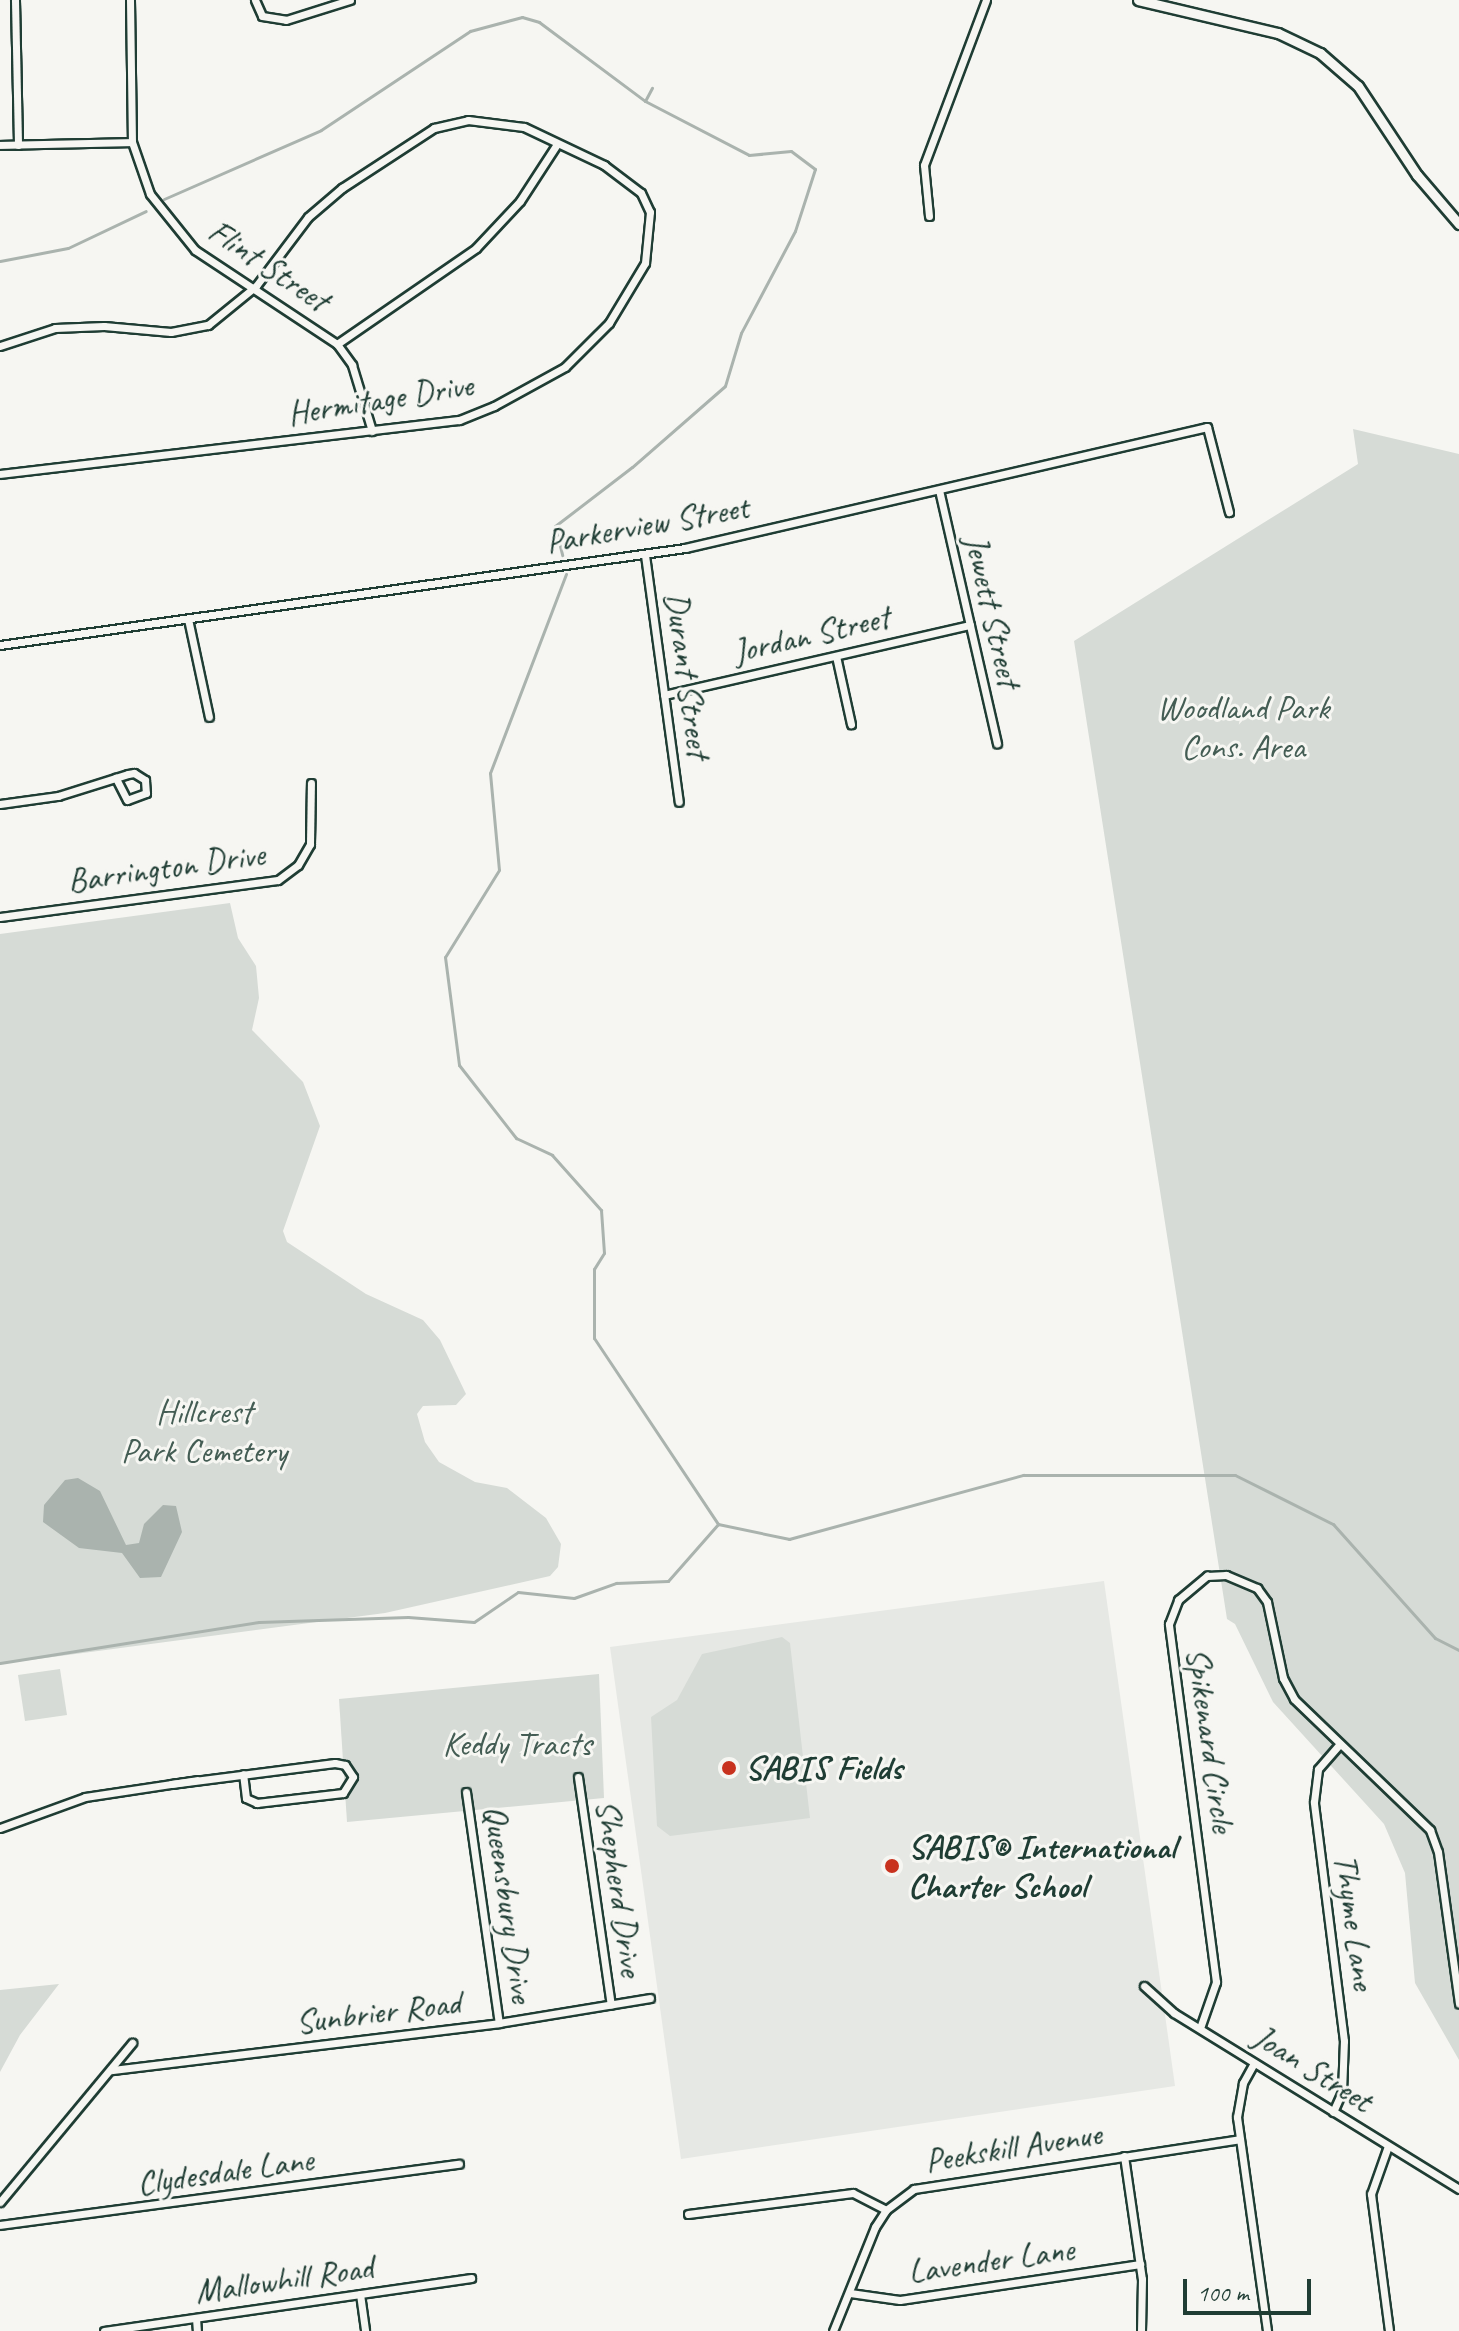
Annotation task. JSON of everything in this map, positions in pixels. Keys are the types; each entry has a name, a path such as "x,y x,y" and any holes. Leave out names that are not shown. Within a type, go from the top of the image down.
{"main road":[{"path":"1138,0 1271,31 1320,53 1358,86 1417,175 1459,224"}],"street":[{"path":"15,0 18,145"},
{"name":"Flint Street","path":"130,0 132,142 150,194 195,250 256,286 337,344 352,365 372,431"},
{"path":"255,0 262,16 286,20 350,0"},
{"path":"929,216 924,165 986,0"},
{"name":"Hermitage Drive","path":"0,346 55,328 188,331 223,316 256,286 308,217 369,167 434,128 501,121 604,165 641,193 652,231 633,289 583,350 514,398 459,420 0,474"},
{"path":"0,145 132,142"},
{"path":"337,344 476,248 520,201 557,144"},
{"name":"Parkerview Street","path":"0,645 645,555 1207,427 1229,512"},
{"name":"Jewett Street","path":"939,490 997,743"},
{"name":"Durant Street","path":"645,555 679,802"},
{"path":"188,619 209,717"},
{"name":"Jordan Street","path":"664,695 970,625"},
{"path":"836,656 851,724"},
{"path":"0,804 47,799 116,778 139,775 146,782 146,793 127,800 116,778"},
{"name":"Barrington Drive","path":"0,917 278,880 298,865 310,844 311,783"},
{"name":"Spikenard Circle","path":"1200,2028 1216,1982 1169,1624 1178,1600 1192,1584 1207,1576 1226,1575 1257,1588 1273,1619 1283,1678 1307,1714 1339,1745 1381,1778 1430,1830 1438,1852 1459,2004"},
{"name":"Thyme Lane","path":"1333,2112 1342,2092 1344,2041 1314,1802 1318,1769 1339,1745"},
{"path":"0,1828 85,1797 197,1780 243,1774 335,1763 345,1765 353,1777 343,1793 257,1803 246,1798 243,1774"},
{"name":"Shepherd Drive","path":"578,1777 611,2005"},
{"name":"Queensbury Drive","path":"466,1792 499,2023"},
{"name":"Joan Street","path":"1144,1986 1254,2063 1459,2189"},
{"name":"Sunbrier Road","path":"112,2070 499,2023 650,1998"},
{"path":"0,2202 132,2043"},
{"path":"1254,2063 1240,2096 1239,2139 1267,2331"},
{"name":"Peekskill Avenue","path":"886,2210 933,2183 1239,2139"},
{"path":"1388,2146 1371,2194 1389,2331"},
{"path":"1124,2156 1140,2264 1141,2331"},
{"name":"Clydesdale Lane","path":"0,2225 459,2164"},
{"path":"688,2214 842,2193 868,2197 886,2210 833,2331"},
{"name":"Lavender Lane","path":"850,2293 900,2300 1140,2264"},
{"name":"Mallowhill Road","path":"104,2331 471,2278"},
{"path":"360,2294 365,2331"},
{"path":"196,2318 197,2331"}],"shaded area":[{"path":"78,1478 100,1491 126,1545 139,1543 144,1524 163,1505 176,1506 182,1532 161,1577 140,1578 122,1553 79,1548 43,1522 44,1505 65,1480"},
{"name":"SABIS® International Charter School","path":"1104,1581 1175,2086 681,2159 610,1647"}],"green space":[{"name":"Woodland Park Cons. Area","path":"1353,429 1459,454 1459,2060 1415,1983 1405,1873 1384,1824 1273,1702 1235,1624 1227,1619 1074,641 1358,464"},
{"name":"Hillcrest Park Cemetery","path":"230,903 238,938 256,966 259,998 252,1030 303,1082 320,1126 283,1231 287,1242 366,1294 423,1320 440,1340 466,1394 456,1405 423,1406 417,1414 425,1442 439,1462 475,1482 507,1488 546,1518 561,1544 558,1567 550,1576 385,1613 0,1664 0,934"},
{"name":"SABIS Fields","path":"782,1637 790,1643 810,1818 670,1836 657,1826 651,1717 677,1700 702,1654"},
{"path":"60,1669 67,1715 25,1721 18,1675"},
{"name":"Keddy Tracts","path":"599,1674 604,1798 347,1822 339,1699"},
{"path":"59,1984 20,2035 0,2072 0,1990"}],"waterway":[{"path":"164,199 321,130 470,31 522,17 539,22 645,101 749,155 791,151 815,169 795,231 741,333 725,386 632,467 555,526 562,555"},
{"path":"645,101 652,88"},
{"path":"0,261 68,248 146,211"},
{"path":"566,574 490,773 499,870 445,957 459,1065 516,1138 552,1155 601,1210 604,1253 594,1269 594,1338 718,1524 789,1539 1023,1475 1235,1475 1333,1524 1435,1638 1459,1650"},
{"path":"0,1663 259,1622 408,1617 474,1622 518,1592 574,1598 616,1583 668,1581 718,1524"}],"place":[{"name":"SABIS Fields","path":"729,1768"},
{"name":"SABIS® International Charter School","path":"892,1866"}]}
